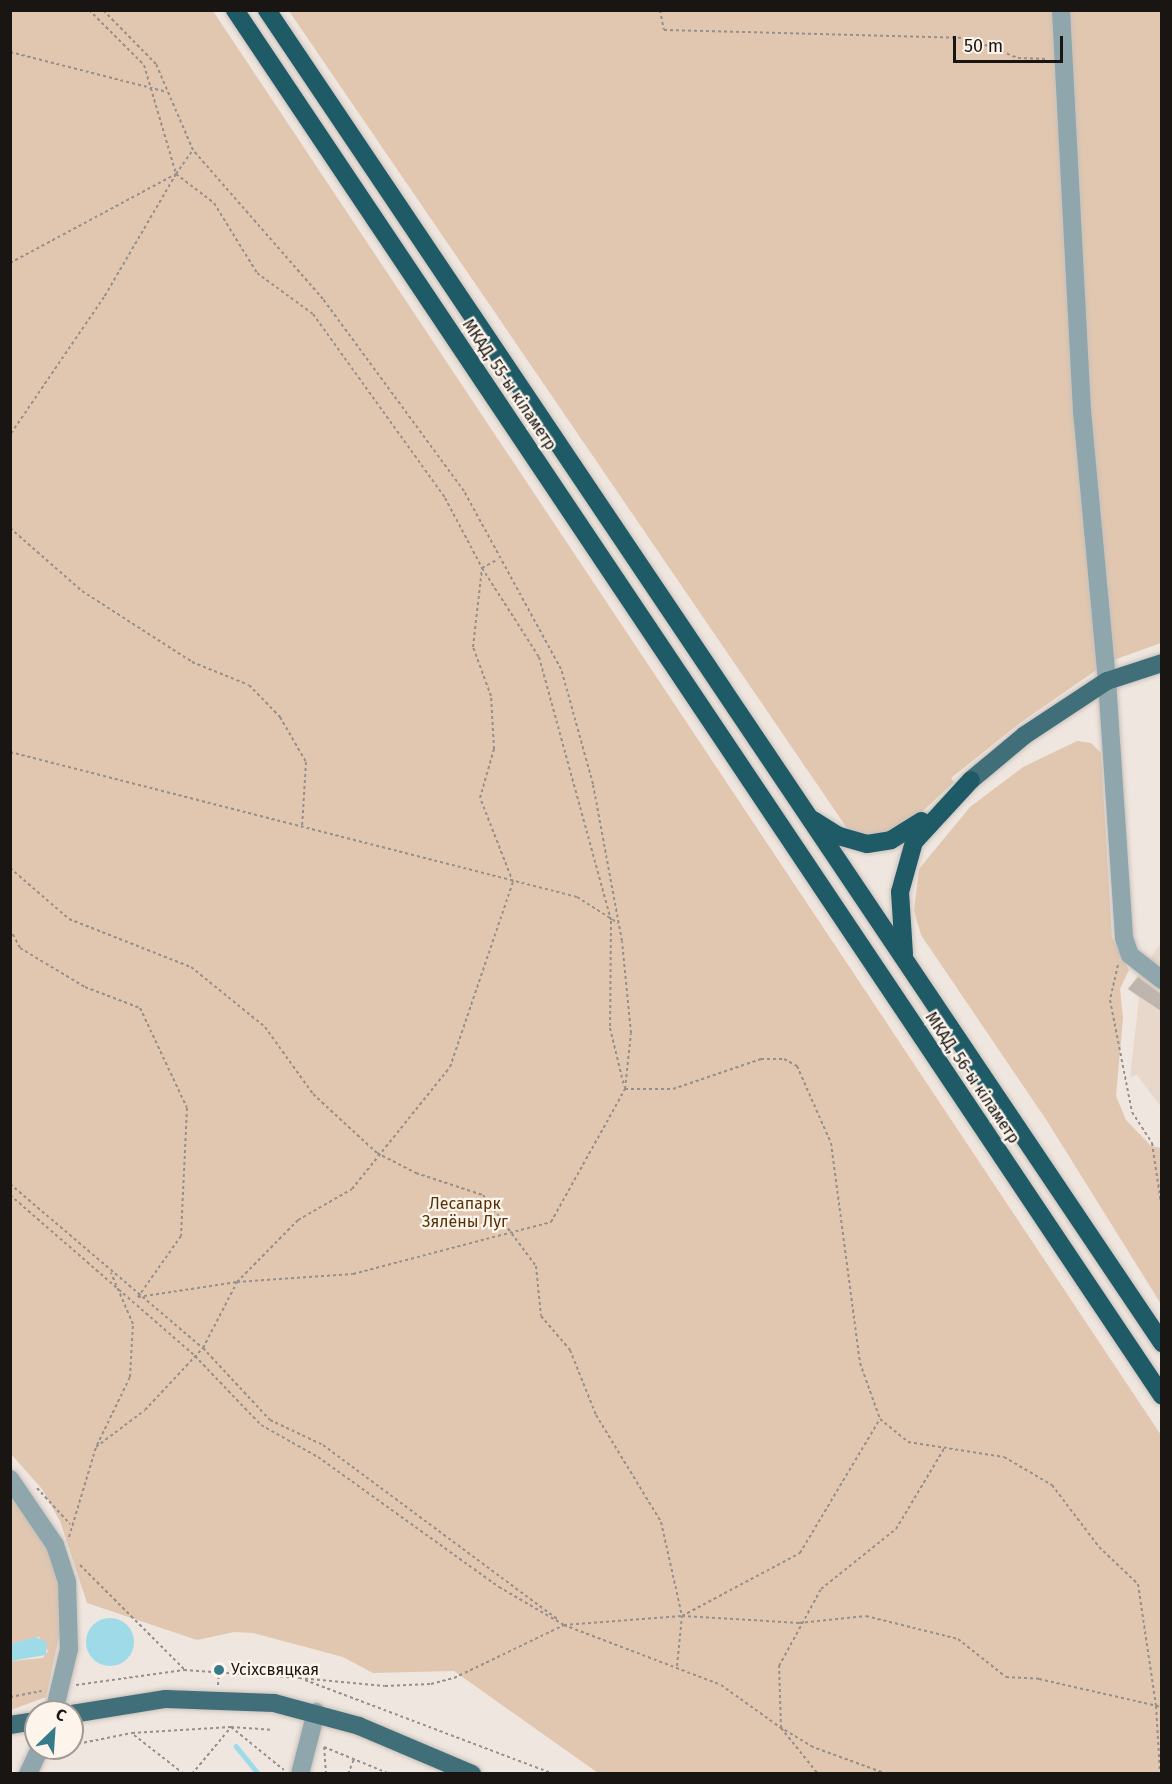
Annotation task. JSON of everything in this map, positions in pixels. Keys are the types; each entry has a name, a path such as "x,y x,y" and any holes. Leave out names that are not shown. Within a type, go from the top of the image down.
{"highway":[{"name":"МКАД, 55-ы кіламетр","path":"234,10 750,781"},
{"name":"МКАД, 55-ы кіламетр","path":"267,10 775,767"},
{"name":"МКАД, 56-ы кіламетр","path":"775,767 1161,1343"},
{"path":"808,817 839,836 867,844 891,840 909,832 971,780"},
{"path":"904,958 900,892 914,842 971,780"},
{"name":"МКАД, 56-ы кіламетр","path":"750,781 1161,1396"}],"main road":[{"path":"971,780 1025,735 1107,681 1161,663"},
{"path":"84,1712 139,1701 199,1698 258,1701 316,1712 472,1773"}],"street":[{"path":"1061,10 1082,411 1107,681 1124,938 1130,955 1161,980"},
{"path":"10,1479 55,1545 67,1582 69,1649 57,1700"},
{"path":"300,1773 316,1712"}],"path":[{"path":"89,10 144,65 176,174 214,203 256,273 312,314 445,498 482,568 539,657 610,921 610,1028 625,1089"},
{"path":"103,10 156,64 193,150 323,299 464,491 498,559 561,669 593,784 619,923 631,1033 625,1089 551,1222 513,1229 353,1274 237,1282 138,1298"},
{"path":"660,10 664,30 968,39 1018,58 1063,59"},
{"path":"10,52 151,90 168,92"},
{"path":"10,435 92,316 176,174 193,150"},
{"path":"10,263 176,174"},
{"path":"10,528 82,591 192,662 249,685 280,717 306,762 302,828"},
{"path":"482,568 498,559"},
{"path":"96,1447 145,1410 195,1356 202,1348 237,1282 298,1220 352,1189 377,1154 450,1067 513,882 480,798 494,749 491,696 473,647 482,568"},
{"path":"10,752 577,897 610,921 619,923"},
{"path":"10,867 69,919 191,967 265,1027 313,1094 377,1154 416,1173 483,1195 513,1229 536,1266 541,1316 570,1350 596,1415 661,1522 682,1616 676,1668"},
{"path":"10,928 20,948 85,987 140,1008 187,1108 181,1236 138,1298"},
{"path":"1124,938 1110,1000 1132,1112 1152,1143 1161,1210"},
{"path":"625,1089 673,1089 761,1059 784,1059 797,1066 831,1143 860,1364 879,1419 908,1442 1004,1457 1052,1485 1099,1547 1138,1584 1156,1706 1160,1773"},
{"path":"10,1184 110,1270 138,1298 202,1348 270,1420 332,1451 564,1625"},
{"path":"10,1195 195,1356 261,1425 318,1457 499,1587 564,1625 721,1685 781,1728 813,1747 887,1773"},
{"path":"68,1542 70,1524 96,1447 130,1377 133,1324 110,1270"},
{"path":"682,1616 800,1553 879,1419"},
{"path":"818,1773 781,1728 779,1666 799,1623 821,1589 896,1529 945,1447"},
{"path":"33,1484 70,1524"},
{"path":"75,1560 184,1670"},
{"path":"73,1686 184,1670 385,1686 430,1684 454,1678 564,1625 682,1616 799,1623 866,1616 958,1639 1006,1677 1039,1679 1161,1707"},
{"path":"299,1678 369,1700 554,1773"},
{"path":"10,1697 50,1689"},
{"path":"84,1743 132,1733 231,1727 270,1730"},
{"path":"192,1773 231,1727"},
{"path":"231,1727 288,1773"},
{"path":"132,1733 184,1773"},
{"path":"326,1773 324,1747 390,1773"},
{"path":"348,1773 354,1758"}],"shaded area":[{"path":"1161,943 1161,1107 1137,1075 1130,1077 1139,998 1128,989"}],"green space":[{"name":"Лесапарк Зялёны Луг","path":"11,10 213,11 1161,1435 1161,1773 598,1773 454,1671 373,1673 343,1657 253,1633 234,1632 197,1640 87,1603 60,1521 42,1489 11,1454"},
{"path":"289,11 1161,11 1161,643 1108,662 1020,723 951,778 954,782 898,834 871,837 849,831"},
{"path":"1077,741 1091,743 1101,753 1112,937 1129,970 1120,989 1123,1018 1116,1096 1126,1120 1151,1146 1161,1148 1161,1304 1047,1121 921,935 914,911 919,869 970,807 1023,767"},
{"path":"10,1496 49,1552 59,1585 60,1632 46,1697 38,1700 24,1700 24,1705 11,1710 11,1661 43,1658 48,1651 39,1637 11,1644"}],"water":[{"path":"105,1618 115,1618 127,1625 134,1637 134,1647 127,1659 115,1666 105,1666 90,1655 86,1647 86,1637 97,1622"},
{"path":"35,1637 47,1642 46,1655 11,1661 11,1644"}],"building":[{"path":"1138,977 1161,994 1161,1011 1128,989"}],"waterway":[{"path":"236,1746 259,1774"}],"place":[{"name":"Усіхсвяцкая","path":"219,1670"}]}
